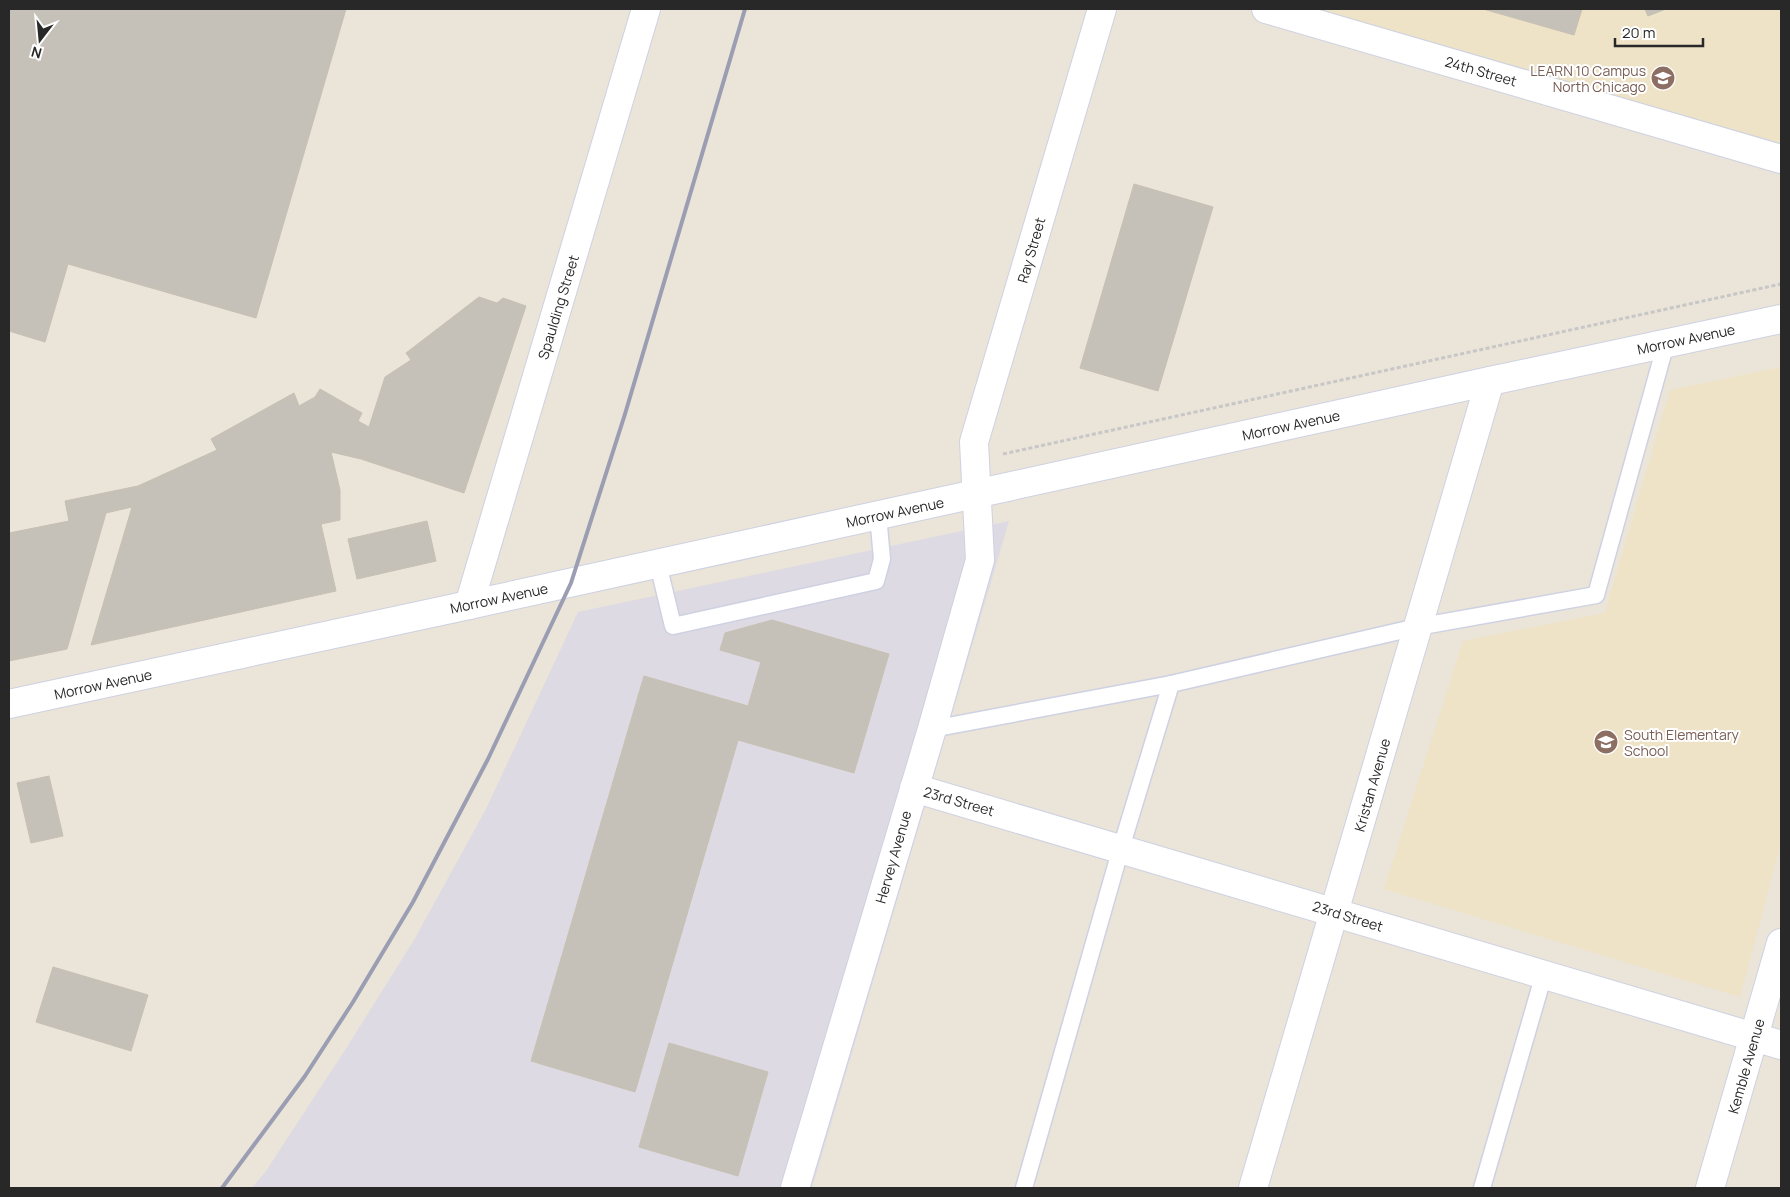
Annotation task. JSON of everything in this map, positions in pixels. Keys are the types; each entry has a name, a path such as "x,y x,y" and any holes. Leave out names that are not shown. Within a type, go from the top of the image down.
{"street":[{"name":"Spaulding Street","path":"469,605 646,9"},
{"name":"Ray Street","path":"977,494 974,442 1102,9"},
{"name":"24th Street","path":"1266,9 1781,159"},
{"name":"Morrow Avenue","path":"9,704 658,564 1490,381 1781,320"},
{"name":"Kristan Avenue","path":"1253,1188 1490,381"},
{"name":"Hervey Avenue","path":"795,1188 932,729 980,560 977,494"},
{"name":"23rd Street","path":"914,788 1781,1045"},
{"name":"Kemble Avenue","path":"1710,1188 1781,944"}],"lane":[{"path":"932,729 1171,684 1417,627 1596,595 1666,343"},
{"path":"658,564 674,626 876,582 882,559 878,515"},
{"path":"1024,1188 1121,848 1171,684"},
{"path":"1482,1188 1544,974"}],"path":[{"path":"975,460 1781,284"}],"shaded area":[{"name":"LEARN 10 Campus North Chicago","path":"1306,9 1781,9 1781,148"},
{"name":"South Elementary School","path":"1781,367 1781,843 1740,997 1384,889 1463,641 1605,613 1670,390"},
{"path":"1009,521 812,1188 252,1188 266,1171 347,1047 414,940 486,809 578,612"}],"building":[{"path":"9,9 346,9 256,318 68,264 45,342 9,331"},
{"path":"1483,9 1582,9 1574,35"},
{"path":"1645,9 1666,9 1648,16"},
{"path":"1134,184 1213,207 1158,391 1080,368"},
{"path":"479,297 497,303 503,298 526,306 464,493 361,459 331,452 340,490 340,520 321,524 336,591 91,645 132,507 106,513 67,649 9,661 9,533 69,521 65,501 138,486 217,450 211,439 294,393 299,406 315,397 320,389 362,413 358,421 369,427 385,377 411,360 406,353"},
{"path":"427,521 436,561 357,579 348,539"},
{"path":"772,620 889,654 854,773 738,740 761,662 720,650 725,633"},
{"path":"644,676 748,706 635,1092 531,1061"},
{"path":"49,776 63,836 31,843 17,783"},
{"path":"53,967 148,995 131,1051 36,1022"},
{"path":"669,1043 768,1072 738,1176 639,1147"}],"railway":[{"path":"222,1188 305,1076 353,1002 413,902 488,759 571,583 625,414 745,9"}],"place":[{"name":"LEARN 10 Campus North Chicago","path":"1663,78"},
{"name":"South Elementary School","path":"1606,742"}]}
